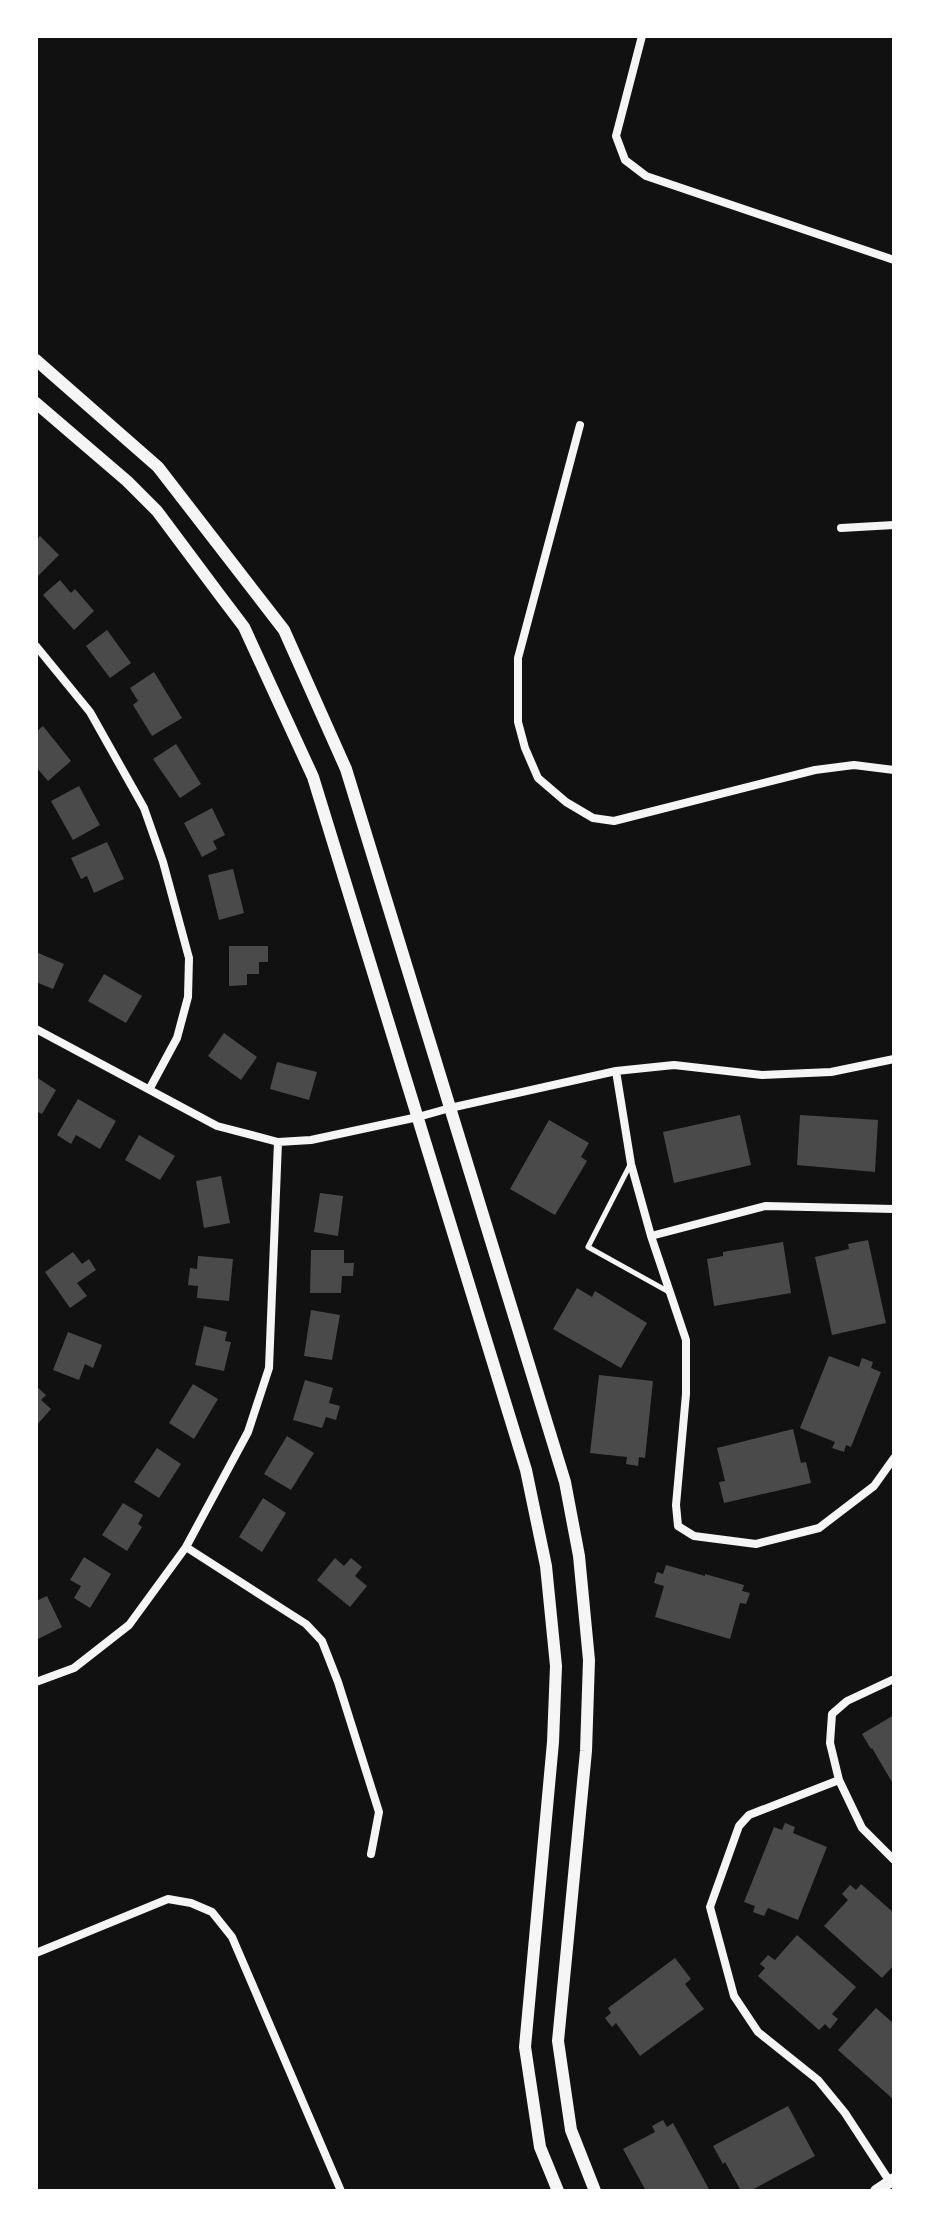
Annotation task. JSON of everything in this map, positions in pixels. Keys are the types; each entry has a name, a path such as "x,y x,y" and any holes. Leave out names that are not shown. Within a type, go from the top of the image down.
{"street":[{"path":"642,36 616,136 625,160 646,176 894,260"},
{"path":"36,360 158,467 284,630 346,769 565,1482 579,1556 589,1660 586,1751 558,2041 571,2130 595,2191"},
{"path":"36,403 127,481 157,511 244,627 313,777 526,1470 546,1566 556,1666 553,1742 525,2047 540,2147 558,2191"},
{"path":"580,425 518,658 518,722 538,778 566,802 593,818 614,821 815,770 854,765 894,770"},
{"path":"841,528 894,525"},
{"path":"36,646 90,712 144,808 163,862 189,958 188,997 177,1038 150,1088"},
{"path":"36,1029 217,1126 278,1142 311,1140 616,1071 674,1065 762,1075 831,1072 894,1059"},
{"path":"616,1071 631,1164 686,1340 686,1394 676,1505 678,1526 694,1536 756,1544 819,1528 874,1486 894,1458"},
{"path":"36,1682 74,1668 129,1625 186,1547 248,1432 269,1368 278,1142"},
{"path":"651,1236 765,1206 894,1209"},
{"path":"186,1547 306,1624 322,1641 379,1812 371,1854"},
{"path":"894,1679 847,1701 832,1714 830,1743 839,1780 862,1828 894,1860"},
{"path":"839,1780 749,1815 739,1826 710,1907 734,1996 758,2032 818,2080 851,2122 892,2181 876,2191"},
{"path":"36,1953 168,1899 191,1903 212,1912 232,1937 341,2191"}],"lane":[{"path":"631,1164 588,1247 669,1292"}],"building":[{"path":"40,536 59,555 36,578 36,540"},
{"path":"60,580 71,593 75,589 94,611 74,630 43,595"},
{"path":"107,630 131,663 110,678 86,646"},
{"path":"154,672 182,718 152,736 133,705 138,701 130,688"},
{"path":"43,726 71,761 48,781 36,767 36,732"},
{"path":"176,744 201,784 180,798 153,759"},
{"path":"79,786 100,825 73,840 51,801"},
{"path":"212,808 225,835 213,841 217,849 202,857 184,823"},
{"path":"107,842 124,879 94,893 87,876 81,879 71,858"},
{"path":"233,869 244,913 219,920 208,875"},
{"path":"229,946 268,946 268,962 259,962 259,974 247,974 247,985 229,986"},
{"path":"36,952 64,964 53,989 36,982"},
{"path":"104,974 142,996 126,1023 88,1001"},
{"path":"224,1033 257,1057 241,1080 208,1056"},
{"path":"277,1062 317,1072 309,1100 270,1089"},
{"path":"36,1077 56,1090 42,1114 36,1111"},
{"path":"78,1099 116,1121 100,1149 76,1135 71,1144 57,1135"},
{"path":"740,1115 751,1165 674,1183 663,1132"},
{"path":"800,1115 878,1120 875,1172 797,1165"},
{"path":"549,1120 589,1143 581,1157 587,1161 555,1215 510,1189"},
{"path":"139,1135 175,1156 160,1180 125,1160"},
{"path":"221,1176 230,1223 204,1228 196,1181"},
{"path":"320,1193 343,1196 338,1236 314,1232"},
{"path":"868,1240 886,1323 832,1335 815,1257 849,1249 848,1244"},
{"path":"783,1242 791,1293 714,1306 707,1259 723,1256 723,1252"},
{"path":"311,1250 344,1250 344,1263 354,1263 353,1276 342,1276 341,1293 310,1293"},
{"path":"73,1252 82,1264 89,1259 96,1270 77,1283 87,1296 70,1308 45,1272"},
{"path":"198,1256 233,1259 229,1301 197,1298 198,1286 188,1285 190,1268 197,1269"},
{"path":"577,1288 592,1297 595,1291 647,1323 621,1368 553,1329"},
{"path":"311,1310 340,1315 332,1360 304,1356"},
{"path":"204,1326 227,1332 225,1341 231,1342 224,1371 195,1365"},
{"path":"68,1332 102,1345 93,1368 85,1364 79,1380 53,1370"},
{"path":"829,1356 859,1367 862,1358 873,1362 871,1368 881,1372 851,1447 846,1445 844,1452 832,1448 835,1442 800,1428"},
{"path":"599,1375 653,1381 645,1458 639,1457 638,1466 626,1464 627,1457 590,1453"},
{"path":"305,1380 333,1388 329,1403 340,1406 336,1420 326,1417 322,1428 293,1420"},
{"path":"193,1384 218,1399 194,1439 169,1423"},
{"path":"36,1386 46,1395 41,1400 51,1409 36,1426"},
{"path":"793,1429 801,1463 806,1462 811,1483 724,1503 719,1482 725,1481 717,1448"},
{"path":"287,1436 314,1453 291,1490 264,1474"},
{"path":"157,1448 181,1464 159,1498 134,1482"},
{"path":"263,1498 286,1513 262,1552 239,1537"},
{"path":"123,1503 143,1515 138,1524 142,1527 127,1551 102,1535"},
{"path":"84,1557 111,1574 90,1608 74,1598 81,1586 70,1580"},
{"path":"335,1558 344,1566 351,1558 362,1567 355,1576 367,1586 350,1607 317,1580"},
{"path":"666,1565 744,1585 742,1591 750,1593 746,1604 740,1603 730,1639 655,1617 664,1586 654,1583 657,1572 663,1574"},
{"path":"47,1596 62,1627 36,1640 36,1601"},
{"path":"894,1715 894,1781 892,1782 862,1734"},
{"path":"785,1823 795,1827 793,1833 827,1847 798,1920 768,1908 764,1916 753,1912 755,1906 744,1902 774,1827 782,1830"},
{"path":"861,1884 894,1913 894,1965 882,1978 824,1926 848,1900 842,1894 850,1885 856,1890"},
{"path":"797,1935 856,1987 832,2014 838,2019 830,2029 825,2024 819,2030 758,1976 765,1968 760,1964 768,1955 775,1960"},
{"path":"675,1958 691,1979 685,1984 704,2009 640,2056 616,2023 612,2027 605,2018 611,2013 608,2008"},
{"path":"876,2008 894,2024 894,2100 838,2050"},
{"path":"788,2106 815,2156 750,2191 741,2191 713,2146"},
{"path":"663,2120 667,2127 673,2123 710,2191 646,2191 623,2149 655,2132 652,2126"}]}
